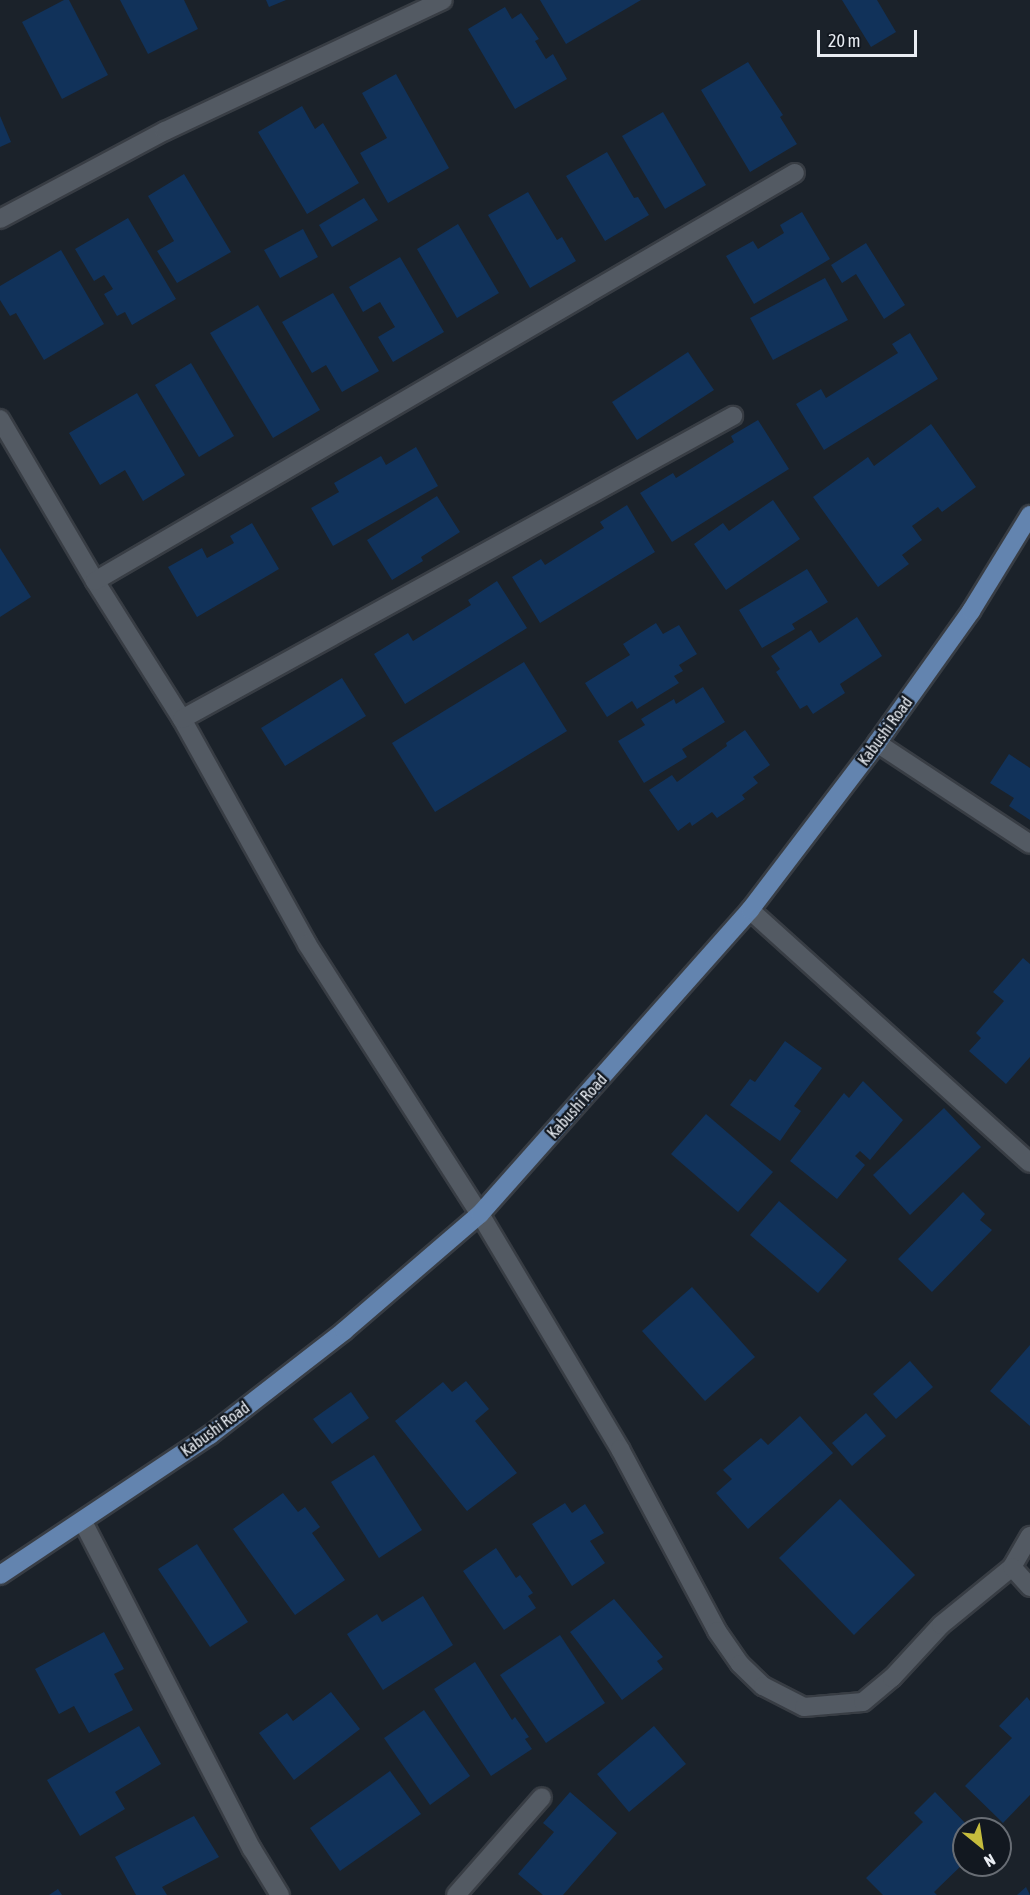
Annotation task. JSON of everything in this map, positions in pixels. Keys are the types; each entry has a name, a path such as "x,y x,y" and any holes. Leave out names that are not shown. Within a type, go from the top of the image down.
{"main road":[{"name":"Kabushi Road","path":"0,1575 210,1436 344,1332 480,1214 750,910 877,743 971,611 1030,515"}],"street":[{"path":"0,219 165,131 443,0"},
{"path":"95,581 795,173"},
{"path":"182,718 733,416"},
{"path":"0,419 95,581 182,718 307,944 480,1214 620,1449 717,1631 740,1664 763,1686 804,1707 863,1702 892,1678 941,1625 1012,1567 1030,1536"},
{"path":"877,743 1030,844"},
{"path":"750,910 1030,1163"},
{"path":"83,1522 252,1849 280,1895"},
{"path":"1012,1567 1030,1587"},
{"path":"456,1895 542,1797"}],"building":[{"path":"64,0 69,0 108,75 62,99 22,22"},
{"path":"120,0 184,0 198,29 148,54"},
{"path":"266,0 286,0 269,7"},
{"path":"540,0 641,0 566,44"},
{"path":"842,0 877,0 896,32 871,47"},
{"path":"505,7 512,19 521,13 539,39 535,41 546,59 553,54 567,79 515,109 468,29"},
{"path":"748,62 783,115 780,117 797,144 750,172 701,90"},
{"path":"396,74 449,168 388,203 360,153 387,138 362,93"},
{"path":"302,106 315,129 323,123 359,183 307,214 258,132"},
{"path":"663,112 706,185 665,209 622,136"},
{"path":"0,116 11,142 0,147"},
{"path":"607,152 634,198 638,197 649,215 605,241 566,176"},
{"path":"184,174 231,252 177,283 157,251 174,241 148,196"},
{"path":"528,192 557,240 562,237 576,261 530,288 488,215"},
{"path":"364,198 378,220 332,247 319,225"},
{"path":"802,212 830,259 754,304 726,256 753,241 758,249 784,233 780,225"},
{"path":"128,218 176,299 132,325 125,312 117,316 104,294 113,289 104,275 94,281 75,249"},
{"path":"458,224 499,293 457,318 417,249"},
{"path":"303,229 318,257 280,278 264,250"},
{"path":"866,243 905,305 884,319 856,274 842,283 831,265"},
{"path":"61,250 104,324 44,360 16,313 10,316 0,300 0,286"},
{"path":"400,257 444,332 393,362 378,337 395,327 380,302 363,312 349,287"},
{"path":"825,278 848,320 773,360 750,318"},
{"path":"333,293 379,371 342,392 326,365 312,373 282,322"},
{"path":"258,305 320,410 273,438 210,333"},
{"path":"910,333 938,379 824,450 796,404 821,389 826,398 898,353 892,344"},
{"path":"688,352 714,390 637,440 612,402"},
{"path":"191,363 234,436 199,457 155,385"},
{"path":"137,393 185,475 143,501 125,470 100,485 69,433"},
{"path":"758,420 789,469 672,542 640,493 673,473 676,478 734,442 731,436"},
{"path":"931,424 976,487 942,512 938,507 912,526 922,540 902,555 909,564 878,587 813,497 868,457 874,466"},
{"path":"416,447 438,486 333,546 311,508 339,492 334,483 381,456 386,465"},
{"path":"437,496 460,532 421,557 423,561 392,580 367,540"},
{"path":"773,500 800,539 726,590 694,544 723,523 729,531"},
{"path":"627,505 655,552 540,623 512,577 541,559 545,565 604,528 600,522"},
{"path":"252,523 279,569 197,617 168,567 202,548 207,558 234,543 230,536"},
{"path":"0,548 31,597 0,617"},
{"path":"807,569 828,602 792,624 795,629 762,648 739,610"},
{"path":"497,581 527,628 405,704 374,654 408,633 413,641 471,605 468,600"},
{"path":"857,617 882,656 840,684 845,693 813,714 807,705 800,709 776,672 780,669 771,656 811,630 819,643"},
{"path":"656,623 663,634 679,625 697,654 679,665 683,671 674,676 679,683 637,709 632,701 607,717 585,683 630,655 623,644"},
{"path":"524,662 567,731 435,812 392,743"},
{"path":"342,678 366,716 285,766 261,728"},
{"path":"703,687 725,722 682,749 687,757 644,783 618,741 645,725 641,719 674,699 676,704"},
{"path":"745,730 770,765 753,777 758,783 742,795 745,799 717,818 712,812 692,826 690,822 678,831 649,790 672,775 677,782"},
{"path":"1009,754 1030,768 1030,820 1009,806 1014,798 990,783"},
{"path":"1023,958 1030,964 1030,1057 1006,1084 969,1051 981,1038 976,1033 1004,1001 993,992"},
{"path":"785,1041 822,1068 794,1106 801,1111 780,1141 730,1105 750,1079 755,1082"},
{"path":"863,1081 903,1120 870,1160 860,1151 855,1156 865,1165 837,1199 790,1161 844,1093 849,1098"},
{"path":"944,1108 981,1147 910,1215 873,1175"},
{"path":"706,1114 773,1172 738,1212 671,1154"},
{"path":"963,1192 985,1214 980,1220 992,1230 932,1292 898,1259"},
{"path":"779,1201 847,1260 818,1293 750,1235"},
{"path":"692,1287 755,1357 705,1401 642,1331"},
{"path":"1030,1345 1030,1426 990,1391"},
{"path":"910,1361 933,1387 896,1419 873,1394"},
{"path":"466,1381 489,1409 475,1421 517,1473 467,1511 395,1421 443,1382 452,1392"},
{"path":"351,1392 369,1418 332,1444 313,1419"},
{"path":"866,1413 886,1436 852,1466 832,1443"},
{"path":"800,1416 833,1453 748,1529 716,1493 732,1479 723,1470 761,1438 768,1445"},
{"path":"374,1455 422,1530 379,1558 331,1482"},
{"path":"283,1493 298,1512 305,1507 320,1527 312,1533 345,1580 295,1615 233,1529"},
{"path":"840,1499 915,1575 854,1635 779,1558"},
{"path":"565,1503 572,1513 585,1504 604,1533 590,1541 605,1563 572,1586 532,1524"},
{"path":"197,1544 248,1622 210,1647 158,1569"},
{"path":"496,1548 516,1578 520,1575 533,1593 528,1596 536,1608 504,1630 463,1571"},
{"path":"423,1596 453,1645 383,1690 347,1634 377,1614 382,1622"},
{"path":"614,1599 663,1657 657,1661 663,1669 622,1700 570,1632"},
{"path":"104,1632 124,1669 114,1674 133,1710 89,1733 74,1706 59,1714 35,1669"},
{"path":"560,1635 605,1703 546,1743 500,1675"},
{"path":"475,1662 512,1720 515,1717 529,1737 525,1739 532,1749 491,1776 434,1689"},
{"path":"331,1692 360,1729 294,1780 259,1733 287,1713 293,1721"},
{"path":"1027,1697 1030,1701 1030,1795 1009,1817 997,1817 965,1786 1012,1738 999,1726"},
{"path":"424,1710 470,1776 430,1805 384,1738"},
{"path":"139,1726 161,1764 115,1792 125,1809 80,1836 47,1780"},
{"path":"654,1726 686,1764 629,1812 597,1774"},
{"path":"390,1771 421,1814 340,1871 310,1828"},
{"path":"570,1792 617,1833 563,1895 543,1895 518,1874 554,1832 543,1823"},
{"path":"935,1792 959,1817 952,1817 952,1875 934,1892 937,1895 883,1895 866,1878 923,1822 914,1813"},
{"path":"194,1816 219,1857 162,1887 167,1895 136,1895 115,1857"},
{"path":"1026,1887 1030,1895 1017,1895"},
{"path":"58,1889 62,1895 49,1895"}]}
